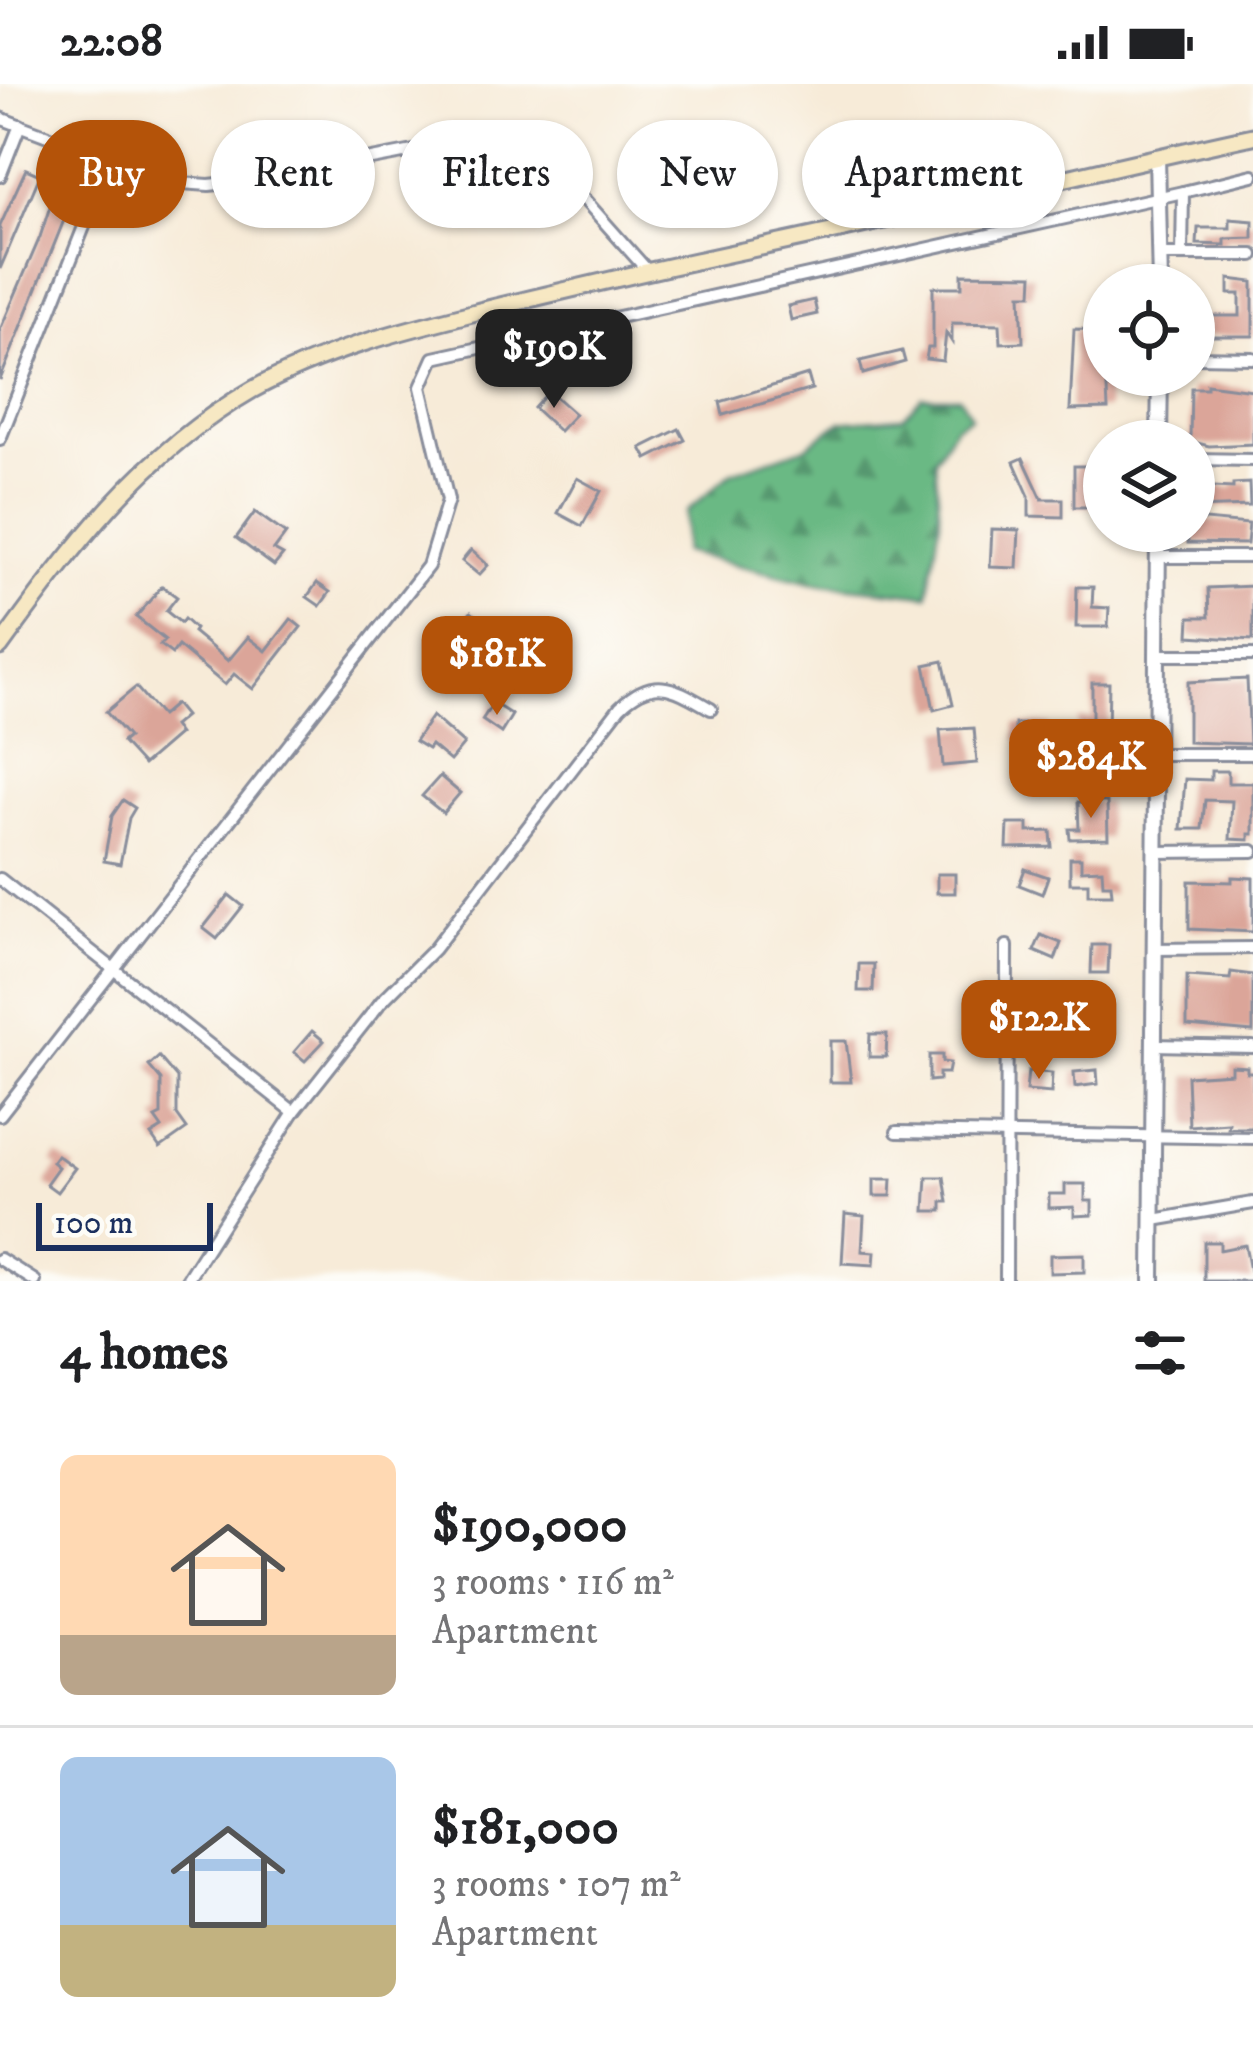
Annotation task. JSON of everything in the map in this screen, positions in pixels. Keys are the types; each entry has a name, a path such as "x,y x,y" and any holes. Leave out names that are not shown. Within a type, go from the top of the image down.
{"main road":[{"path":"0,647 64,559 130,481 210,417 334,352 388,334 647,270 1253,136"}],"street":[{"path":"0,118 36,131"},
{"path":"0,176 20,125"},
{"path":"187,184 286,176 480,139 500,141 559,171 647,270"},
{"path":"1157,157 1160,264"},
{"path":"0,1115 428,566 448,500 421,387 434,358 1253,175"},
{"path":"1182,255 1184,192"},
{"path":"0,440 83,228"},
{"path":"1160,256 1253,255"},
{"path":"1215,357 1253,358"},
{"path":"1215,459 1253,460"},
{"path":"1152,1281 1157,552"},
{"path":"1157,557 1253,557"},
{"path":"1156,655 1253,655"},
{"path":"186,1281 294,1112 381,1002 434,949 620,707 636,692 653,686 684,694 711,710"},
{"path":"1154,754 1253,754"},
{"path":"1156,852 1253,851"},
{"path":"0,879 294,1112"},
{"path":"1006,946 1006,1281"},
{"path":"1154,949 1253,948"},
{"path":"1152,1046 1253,1047"},
{"path":"897,1132 1253,1138"},
{"path":"1154,1220 1253,1203"},
{"path":"0,1259 34,1281"}],"green space":[{"path":"922,397 960,397 971,416 954,427 935,459 940,520 928,595 811,583 683,552 686,512 732,472 804,448 840,422 902,417"}],"building":[{"path":"26,169 36,173 36,184 0,269 0,226"},
{"path":"1230,219 1253,221 1253,238 1225,239 1225,245 1197,244 1198,228 1230,228"},
{"path":"43,228 61,228 0,380 0,330"},
{"path":"962,274 1033,275 1032,294 1021,294 1023,342 1001,343 1000,324 952,323 952,342 946,333 943,361 926,359 928,348 933,348 933,287 962,287"},
{"path":"1229,279 1253,282 1253,336 1215,336 1215,316 1240,316 1240,294 1229,294"},
{"path":"814,300 817,314 791,320 788,306"},
{"path":"1074,329 1083,329 1083,396 1107,396 1108,409 1070,410"},
{"path":"902,351 905,362 863,374 860,361"},
{"path":"808,375 812,389 723,415 720,402"},
{"path":"1215,385 1253,390 1253,444 1215,446 1215,420 1190,420 1191,396 1215,396"},
{"path":"549,391 575,414 559,431 534,408"},
{"path":"679,429 685,440 647,459 641,448"},
{"path":"1023,458 1042,499 1063,499 1063,517 1029,516 1029,496 1014,462"},
{"path":"1074,466 1083,466 1083,507 1074,507"},
{"path":"577,478 601,491 582,526 558,513"},
{"path":"1249,483 1250,506 1215,507 1215,487 1233,488 1233,484"},
{"path":"255,512 286,534 274,550 283,555 274,566 236,538"},
{"path":"1215,521 1249,524 1247,544 1215,543"},
{"path":"992,529 1019,530 1017,568 990,567"},
{"path":"471,550 488,565 479,575 462,561"},
{"path":"317,583 330,592 320,606 307,597"},
{"path":"162,586 177,597 166,611 181,623 184,619 228,661 248,637 266,651 291,619 301,627 253,689 234,674 225,685 178,646 172,654 160,645 165,640 136,617"},
{"path":"1253,586 1253,640 1189,636 1190,617 1209,617 1208,588"},
{"path":"1077,587 1093,587 1092,607 1109,608 1108,627 1076,627"},
{"path":"471,612 495,632 475,656 451,636"},
{"path":"943,661 953,705 934,710 925,665"},
{"path":"1247,679 1250,744 1188,742 1188,682"},
{"path":"1092,683 1109,683 1108,732 1115,732 1115,749 1099,749 1099,770 1077,770 1078,719 1092,719"},
{"path":"136,687 161,716 175,704 185,716 173,726 179,734 143,765 122,742 128,737 106,712"},
{"path":"493,703 512,715 501,733 482,720"},
{"path":"432,716 464,744 450,761 431,745 428,749 415,741"},
{"path":"1015,724 1050,724 1050,739 1015,740"},
{"path":"974,728 977,763 943,766 940,730"},
{"path":"1211,771 1228,771 1228,783 1253,783 1249,840 1230,839 1232,801 1205,800 1202,829 1181,829 1185,779 1211,780"},
{"path":"440,776 460,793 443,813 422,796"},
{"path":"123,800 135,808 120,864 104,861 112,816"},
{"path":"1078,802 1107,802 1108,838 1070,839 1069,829 1079,829"},
{"path":"1008,824 1028,824 1028,832 1051,831 1052,847 1007,848"},
{"path":"1070,858 1081,858 1081,870 1102,869 1103,884 1111,884 1112,894 1088,894 1088,883 1070,883"},
{"path":"1025,869 1048,877 1042,894 1019,885"},
{"path":"937,874 955,874 955,893 937,893"},
{"path":"1232,877 1253,878 1253,932 1189,929 1189,881 1232,882"},
{"path":"229,895 243,906 217,939 203,928"},
{"path":"1041,935 1061,943 1055,960 1034,951"},
{"path":"1092,945 1109,945 1108,973 1091,973"},
{"path":"859,964 874,964 873,991 858,991"},
{"path":"1231,972 1253,975 1253,1032 1187,1026 1187,976 1230,979"},
{"path":"1052,991 1099,992 1106,1027 1095,1026 1095,1041 1081,1040 1081,1016 1052,1017"},
{"path":"1023,1017 1052,1017 1052,1048 1023,1048"},
{"path":"312,1031 324,1041 305,1061 294,1052"},
{"path":"870,1034 887,1034 886,1057 869,1057"},
{"path":"830,1041 846,1041 851,1082 830,1082"},
{"path":"929,1055 942,1055 942,1062 950,1063 948,1073 939,1073 939,1080 929,1081"},
{"path":"159,1057 177,1078 177,1115 187,1129 160,1148 151,1135 162,1128 155,1118 161,1115 161,1080 149,1066"},
{"path":"1231,1066 1253,1072 1253,1128 1228,1128 1229,1123 1189,1126 1187,1076 1231,1073"},
{"path":"1097,1070 1098,1084 1075,1087 1074,1072"},
{"path":"1028,1071 1052,1073 1051,1093 1026,1091"},
{"path":"57,1155 75,1168 57,1192 46,1184 58,1167 52,1162"},
{"path":"927,1177 944,1177 948,1202 942,1202 942,1211 925,1211"},
{"path":"874,1179 892,1179 891,1196 874,1196"},
{"path":"1065,1184 1085,1184 1085,1201 1092,1201 1092,1215 1074,1216 1074,1207 1049,1208 1049,1194 1065,1194"},
{"path":"845,1214 864,1216 862,1251 875,1252 874,1265 842,1263"},
{"path":"1204,1242 1220,1242 1220,1250 1245,1245 1252,1281 1204,1281"},
{"path":"1084,1254 1084,1272 1050,1273 1050,1255"}]}
